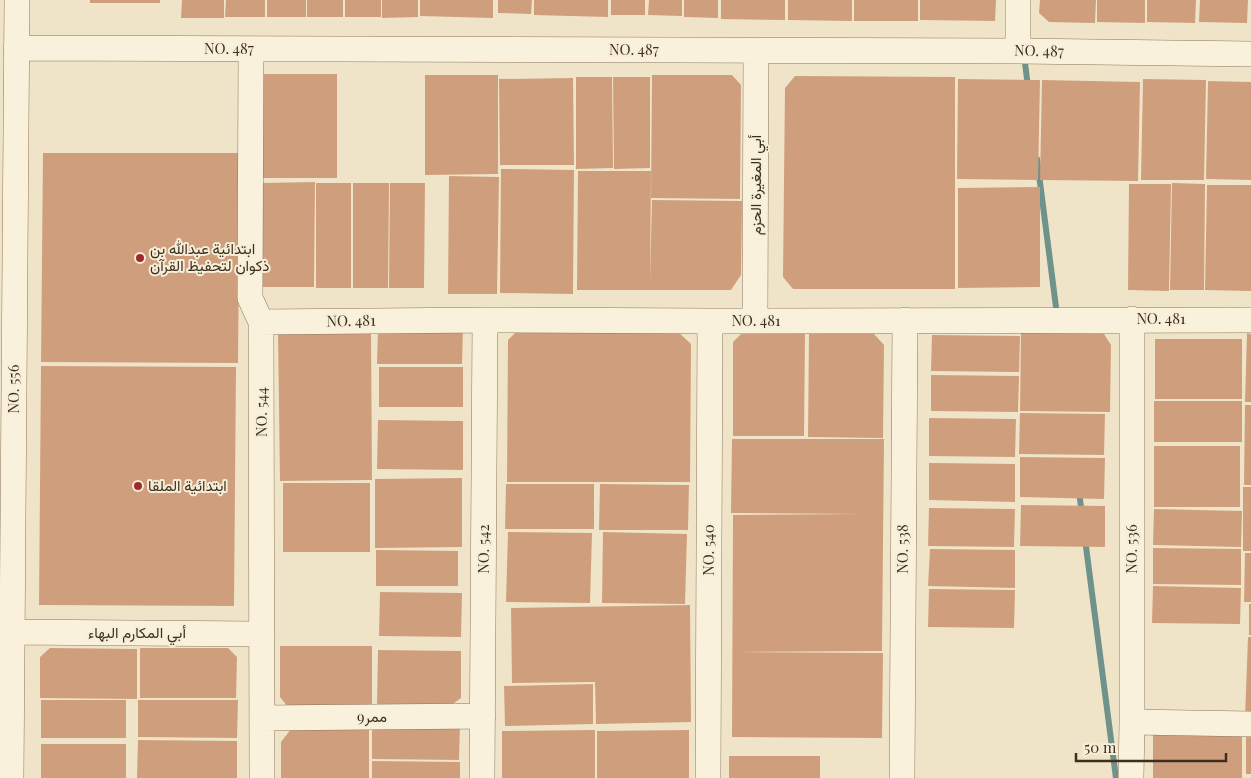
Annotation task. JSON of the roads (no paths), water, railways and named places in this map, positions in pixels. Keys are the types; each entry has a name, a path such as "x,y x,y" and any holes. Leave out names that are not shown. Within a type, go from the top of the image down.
{"street":[{"name":"NO. 556","path":"11,778 17,0"},
{"path":"1018,0 1018,51"},
{"name":"NO. 487","path":"16,48 1018,51 1251,54"},
{"name":"NO. 544","path":"251,49 250,298 261,322 262,778"},
{"name":"أبي المغيرة الحزم","path":"755,321 756,50"},
{"name":"NO. 536","path":"1131,778 1132,319"},
{"name":"NO. 481","path":"261,322 485,320 1251,320"},
{"name":"NO. 542","path":"482,778 485,320"},
{"name":"NO. 538","path":"902,778 905,320"},
{"name":"NO. 540","path":"708,778 710,321"},
{"name":"أبي المكارم البهاء","path":"12,632 262,634"},
{"name":"ممر9","path":"262,718 483,716"},
{"path":"1132,722 1251,724"}],"waterway":[{"path":"1024,55 1028,87"},
{"path":"1037,159 1057,315"},
{"path":"1079,492 1082,514"},
{"path":"1085,539 1116,778"}],"place":[{"name":"ابتدائية عبدالله بن ذكوان لتحفيظ القرآن","path":"140,258"},
{"name":"ابتدائية الملقا","path":"138,486"}]}
